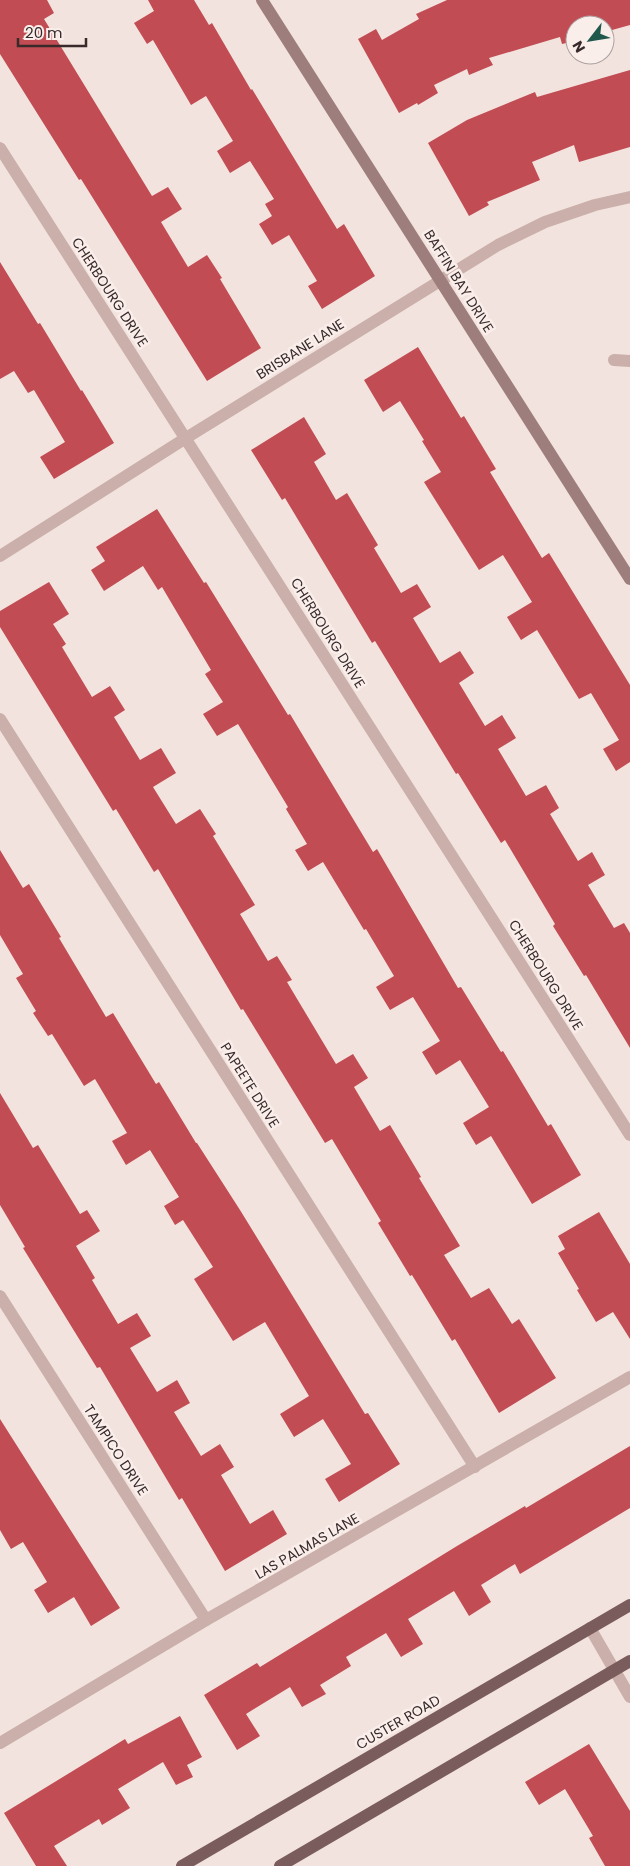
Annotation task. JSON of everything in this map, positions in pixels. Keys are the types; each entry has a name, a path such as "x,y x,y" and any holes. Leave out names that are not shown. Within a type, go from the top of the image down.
{"main road":[{"name":"CUSTER ROAD","path":"182,1866 630,1605"},
{"path":"280,1866 630,1661"}],"street":[{"name":"BAFFIN BAY DRIVE","path":"262,0 630,579"},
{"name":"CHERBOURG DRIVE","path":"0,148 630,1135"},
{"name":"BRISBANE LANE","path":"0,556 186,438 498,245 545,222 595,205 630,197"},
{"path":"614,360 630,361"},
{"name":"PAPEETE DRIVE","path":"0,719 476,1466"},
{"name":"TAMPICO DRIVE","path":"0,1296 206,1620"},
{"name":"LAS PALMAS LANE","path":"0,1743 206,1620 630,1377"},
{"path":"590,1628 630,1697"}],"building":[{"path":"0,0 47,0 54,13 44,19 152,196 168,187 182,209 161,222 188,267 207,255 261,348 207,381 81,179 79,180 0,54"},
{"path":"148,0 194,0 209,25 212,23 337,229 344,224 375,276 322,309 308,286 317,281 289,235 272,245 259,224 272,216 265,204 274,199 250,161 230,173 217,151 233,141 206,96 191,105 153,40 147,44 134,23 154,11"},
{"path":"447,0 630,0 630,25 615,29 615,15 565,15 565,43 562,44 560,37 489,58 493,65 469,75 467,69 434,85 438,93 418,105 417,103 399,113 358,39 376,29 382,40 419,19 416,14"},
{"path":"630,70 630,147 579,162 574,145 532,162 540,180 487,202 489,205 469,216 428,143 467,120 535,92 537,97"},
{"path":"0,262 114,443 54,479 40,457 65,442 34,390 28,393 14,371 0,379"},
{"path":"418,347 461,418 464,416 496,469 490,472 542,558 549,553 630,685 630,762 616,771 603,749 619,740 591,693 579,699 537,630 521,640 507,617 532,602 503,555 479,570 424,482 441,472 422,441 424,440 400,401 383,412 364,380"},
{"path":"304,417 326,454 314,462 336,500 347,493 378,545 374,548 401,593 417,584 431,607 413,618 440,663 460,651 474,673 459,683 485,726 502,715 516,738 498,749 526,796 546,785 559,808 550,814 578,861 592,852 605,875 588,885 614,928 624,923 630,933 630,1048 586,975 584,976 553,926 555,924 505,840 501,843 458,773 456,774 375,641 372,643 285,498 282,500 251,450"},
{"path":"157,509 204,583 206,582 288,715 290,714 373,852 377,849 458,988 461,987 501,1052 503,1051 548,1126 551,1124 581,1175 532,1204 491,1136 476,1145 463,1123 489,1107 460,1060 436,1075 422,1052 440,1041 413,997 390,1010 376,987 394,976 323,862 308,871 295,850 307,844 286,809 288,807 238,724 217,736 203,714 223,702 205,674 211,670 162,587 158,590 143,566 104,591 91,570 105,561 96,547"},
{"path":"49,582 69,614 53,624 66,644 62,647 92,697 110,686 125,710 114,717 140,760 161,748 176,773 153,787 176,824 200,809 216,834 213,836 255,905 240,914 268,961 277,956 292,980 287,982 336,1064 353,1054 368,1078 354,1087 380,1131 390,1125 460,1246 444,1255 471,1298 489,1288 512,1324 519,1319 556,1378 499,1413 455,1339 452,1341 412,1275 410,1276 378,1223 381,1221 332,1139 325,1143 243,1009 241,1010 158,869 154,872 116,809 113,811 0,627 0,611"},
{"path":"0,850 23,888 29,884 106,1017 113,1013 156,1084 159,1082 365,1414 368,1413 400,1464 339,1502 325,1479 351,1464 323,1419 294,1437 280,1414 309,1396 265,1322 233,1341 194,1279 213,1267 183,1220 175,1225 164,1206 179,1197 150,1150 126,1165 112,1141 127,1133 95,1079 84,1086 52,1034 48,1036 33,1013 36,1011 16,978 23,974 0,935"},
{"path":"0,1093 33,1148 38,1145 80,1214 87,1210 100,1231 76,1246 95,1278 92,1280 118,1324 137,1313 151,1336 130,1348 157,1392 177,1380 190,1403 174,1412 201,1456 220,1444 234,1467 221,1475 250,1524 273,1510 287,1534 225,1571 182,1498 179,1500 100,1367 97,1368 23,1248 25,1247 0,1205"},
{"path":"599,1212 630,1264 630,1339 613,1312 596,1322 558,1253 565,1249 558,1236"},
{"path":"0,1419 120,1608 91,1626 74,1597 48,1613 34,1590 47,1582 23,1542 11,1549 0,1530"},
{"path":"630,1446 630,1508 520,1574 515,1564 481,1585 491,1602 469,1616 454,1591 408,1619 423,1644 401,1657 386,1633 346,1657 351,1666 320,1685 326,1694 302,1707 290,1687 246,1714 260,1736 237,1750 204,1695 257,1663 260,1667 457,1546 525,1506 526,1508"},
{"path":"180,1716 202,1757 187,1765 193,1777 176,1785 163,1762 118,1789 130,1808 102,1825 99,1819 54,1846 67,1866 36,1866 4,1813 125,1739 128,1744"},
{"path":"589,1744 630,1811 630,1866 605,1866 589,1838 593,1836 565,1789 539,1805 525,1782"}]}
